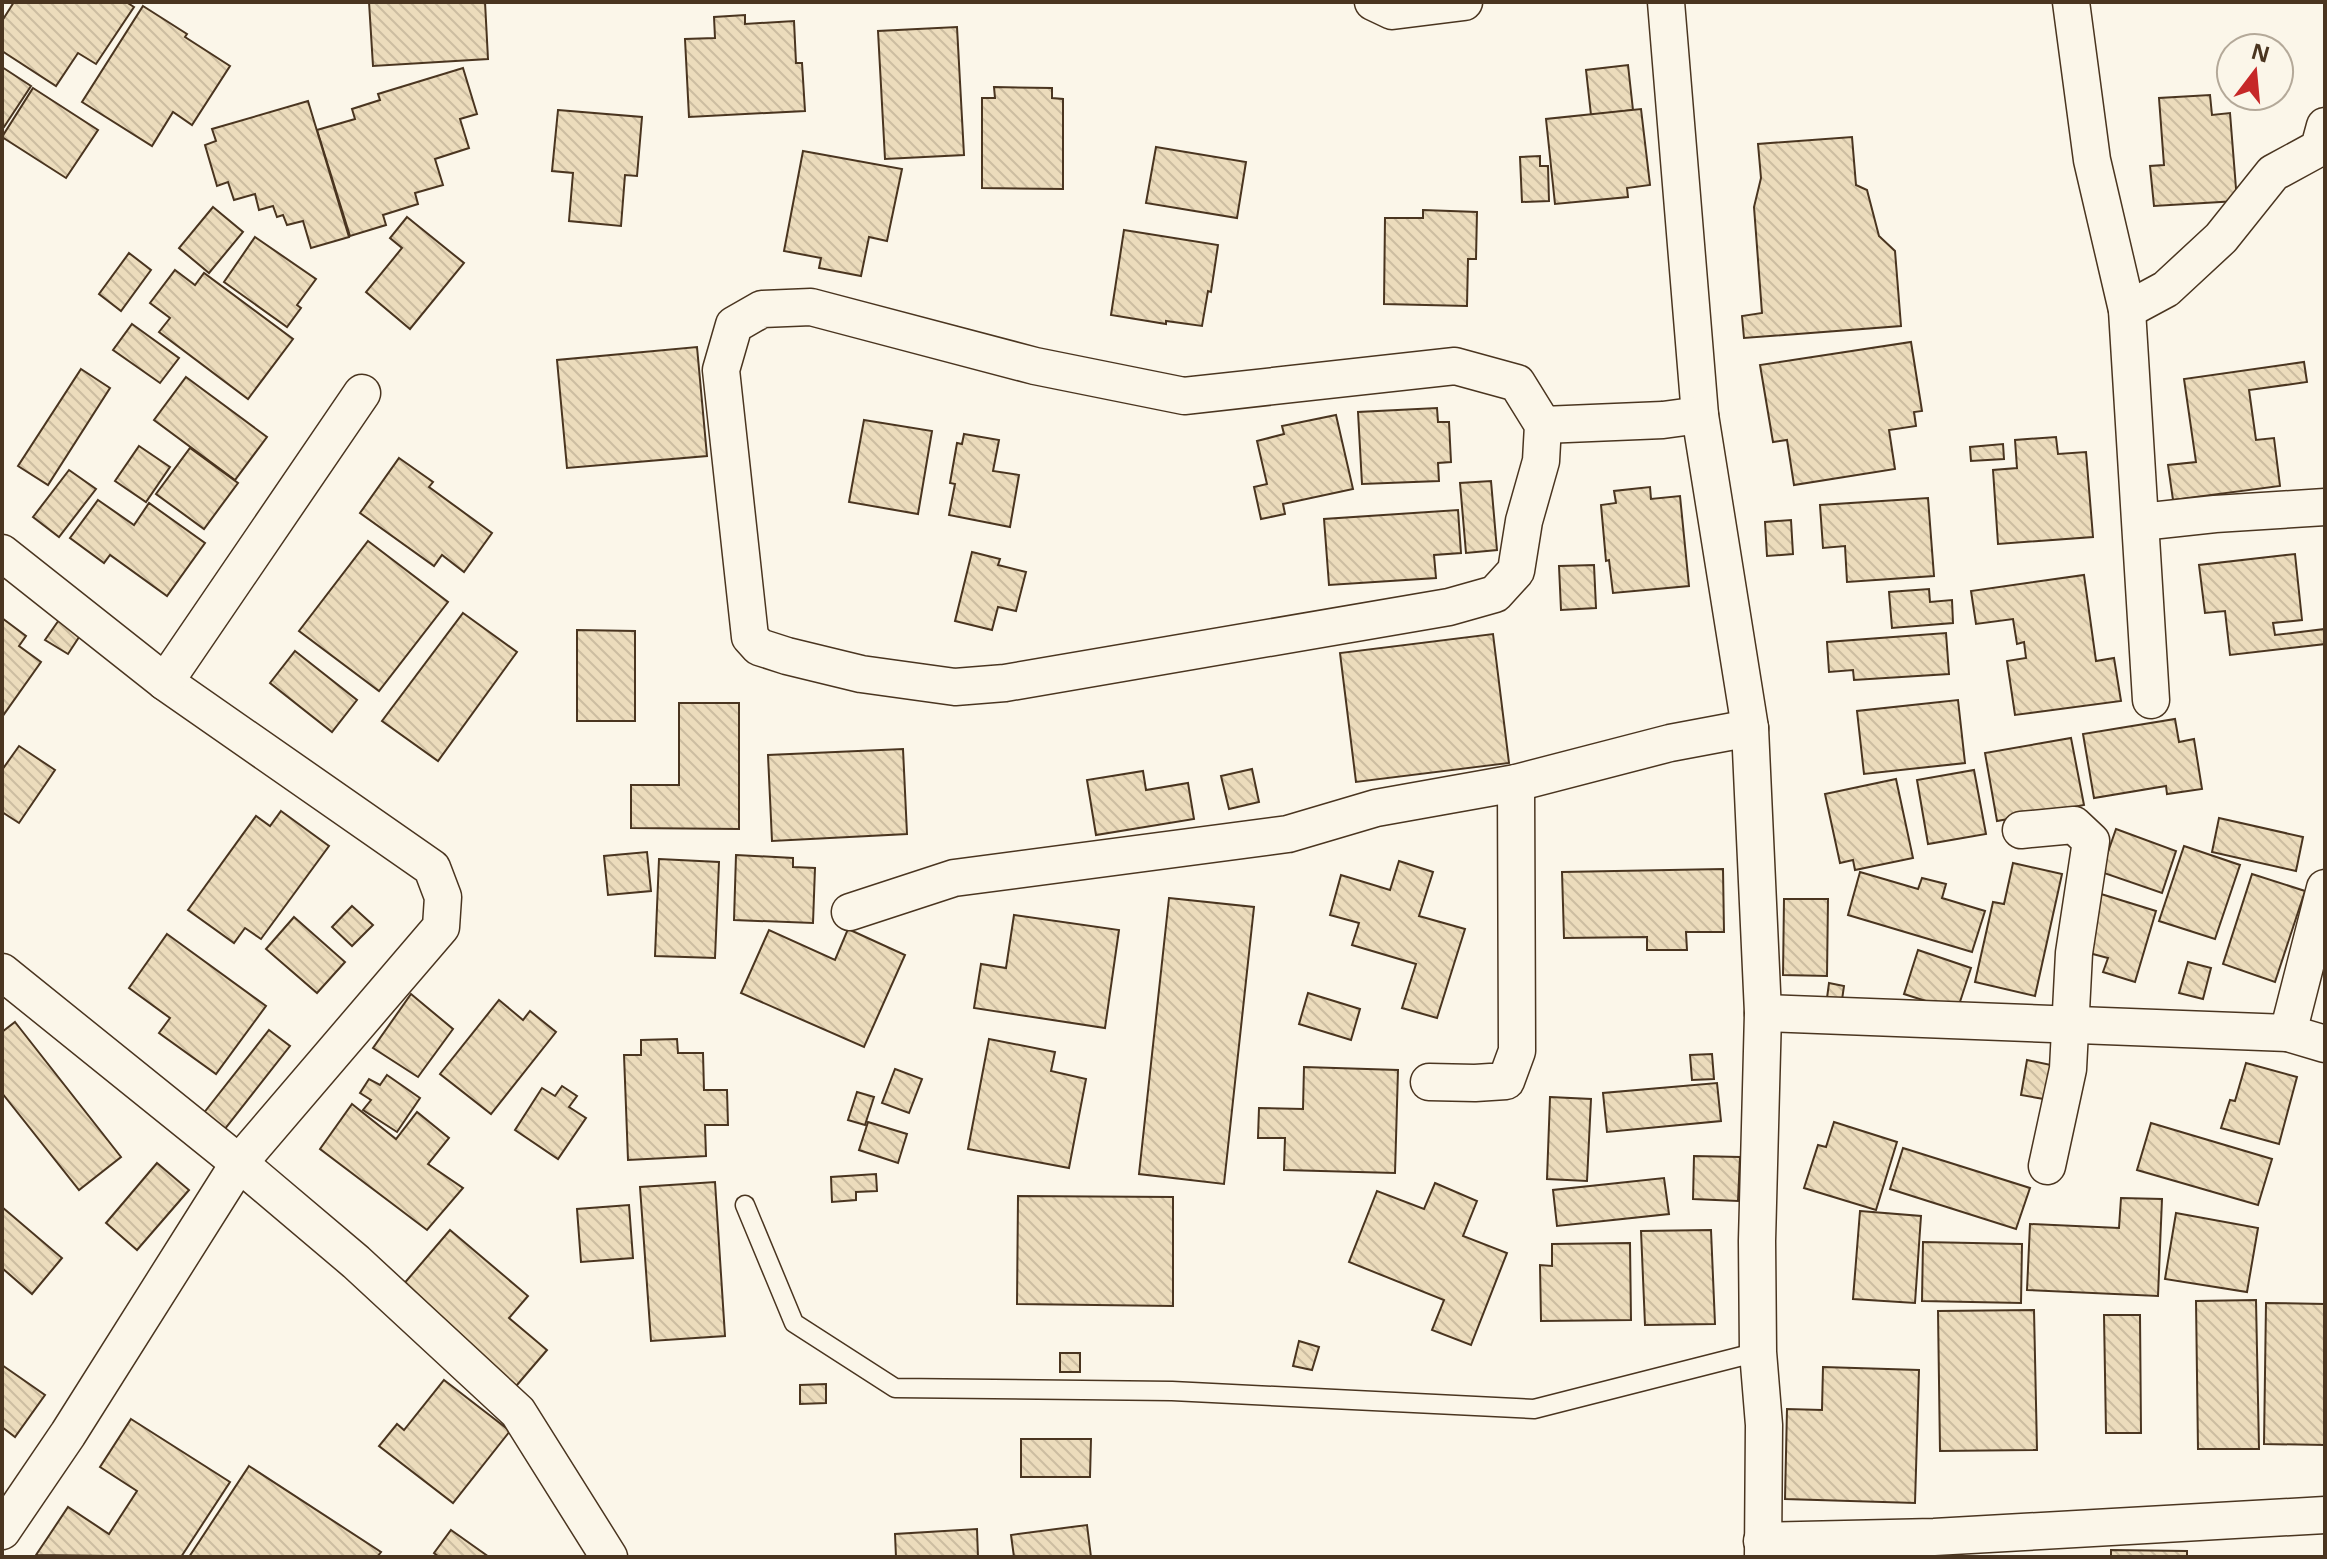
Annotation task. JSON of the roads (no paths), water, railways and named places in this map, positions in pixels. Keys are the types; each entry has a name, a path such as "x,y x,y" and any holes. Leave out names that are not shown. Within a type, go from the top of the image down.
{"street":[{"path":"1373,2 1392,11 1464,2"},
{"path":"1666,2 1700,415 1750,728 1763,1013 1757,1241 1758,1352 1764,1425 1763,1549 2325,1515"},
{"path":"2071,2 2092,160 2127,310 2151,700"},
{"path":"2127,310 2166,289 2221,238 2273,173 2319,148 2325,126"},
{"path":"811,307 1035,366 1184,396 1455,366 1517,383 1543,425 1541,461 1524,521 1516,571 1495,594 1449,607 1388,618 1005,683 955,687 861,674 817,664 759,647 750,637 721,370 734,325 762,309 811,307"},
{"path":"165,682 362,393"},
{"path":"1543,425 1663,420 1700,415"},
{"path":"2141,522 2325,507"},
{"path":"2,553 165,682 432,868 443,897 441,927 239,1163 68,1434 2,1531"},
{"path":"850,912 954,878 1288,834 1376,808 1516,783 1670,743 1750,728"},
{"path":"1429,1082 1506,1081 1517,1051 1516,783"},
{"path":"2021,830 2074,825 2091,841 2074,953 2068,1069 2047,1166"},
{"path":"2288,1033 2325,888"},
{"path":"2,972 239,1163 356,1262 518,1412 609,1557"},
{"path":"1763,1013 2288,1033 2325,1044"}],"lane":[{"path":"745,1205 794,1323 895,1388 1172,1391 1534,1409 1758,1352"}]}
